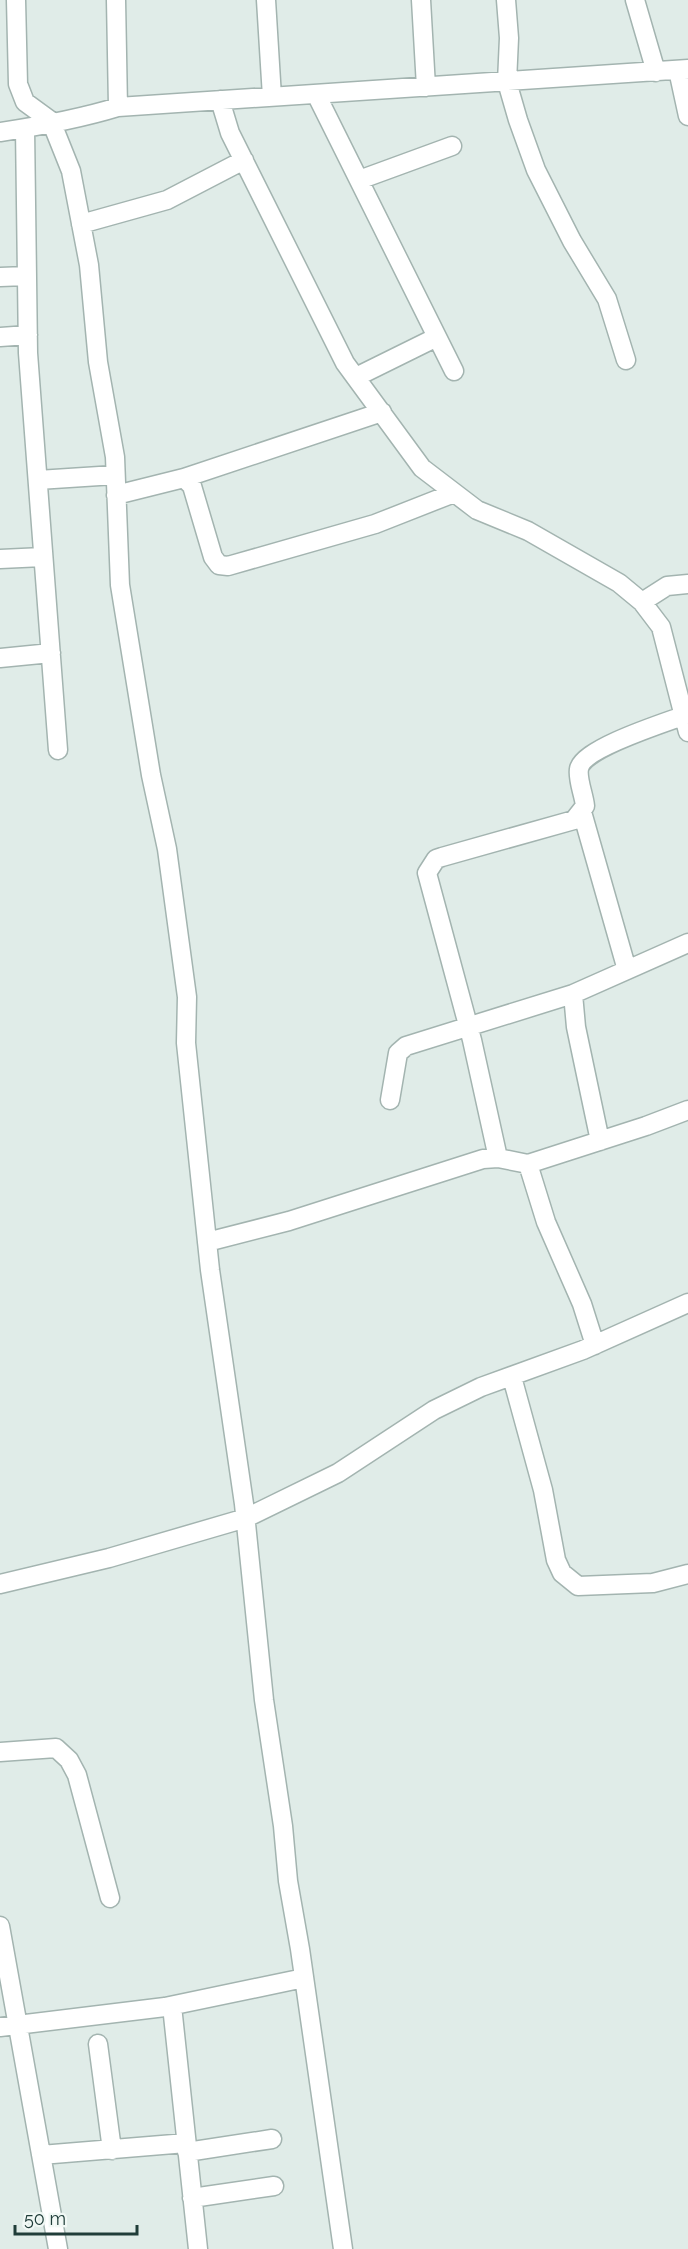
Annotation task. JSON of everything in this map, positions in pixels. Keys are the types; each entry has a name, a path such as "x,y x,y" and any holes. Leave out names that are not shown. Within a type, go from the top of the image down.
{"street":[{"path":"16,0 18,84 25,102 51,121 71,171 89,265 98,362 115,457 120,585 151,775 167,849 187,997 186,1043 207,1242 246,1518 264,1700 283,1826 288,1881 343,2249"},
{"path":"116,0 118,107"},
{"path":"266,0 272,97"},
{"path":"421,0 426,87"},
{"path":"506,0 509,38 507,82 536,170 572,241 607,299 626,360"},
{"path":"635,0 656,72"},
{"path":"0,132 51,121 75,120 118,107 683,70 688,116"},
{"path":"316,94 454,371"},
{"path":"220,100 230,133 345,363 422,468 477,510 528,531 620,583 642,602 661,627 686,724 600,748 582,763 579,769 585,806 574,820 442,857 430,867 427,873 468,1028 498,1158"},
{"path":"26,128 28,335 58,750"},
{"path":"358,180 452,146"},
{"path":"81,224 167,200 244,160"},
{"path":"0,277 26,276"},
{"path":"0,337 28,335"},
{"path":"356,377 437,337"},
{"path":"116,495 184,478 382,412"},
{"path":"38,480 115,475"},
{"path":"184,478 192,486 213,557 219,565 228,566 375,524 454,493"},
{"path":"0,559 44,557"},
{"path":"642,602 667,586 688,584"},
{"path":"0,658 51,653"},
{"path":"582,812 627,970"},
{"path":"390,1100 398,1053 406,1047 573,994 688,944"},
{"path":"573,994 576,1027 600,1141"},
{"path":"207,1242 289,1221 483,1159 498,1158 528,1164 688,1110"},
{"path":"528,1164 546,1222 582,1304 595,1345"},
{"path":"0,1584 109,1558 246,1518 338,1473 434,1410 482,1387 595,1345 688,1303"},
{"path":"512,1377 543,1490 556,1560 569,1581 578,1586 653,1583 688,1574"},
{"path":"0,1752 56,1748 69,1760 77,1775 110,1898"},
{"path":"0,1926 58,2249"},
{"path":"0,2027 172,2006 304,1978"},
{"path":"172,2006 198,2249"},
{"path":"98,2044 112,2150"},
{"path":"41,2154 187,2148 272,2139"},
{"path":"192,2198 274,2186"}]}
